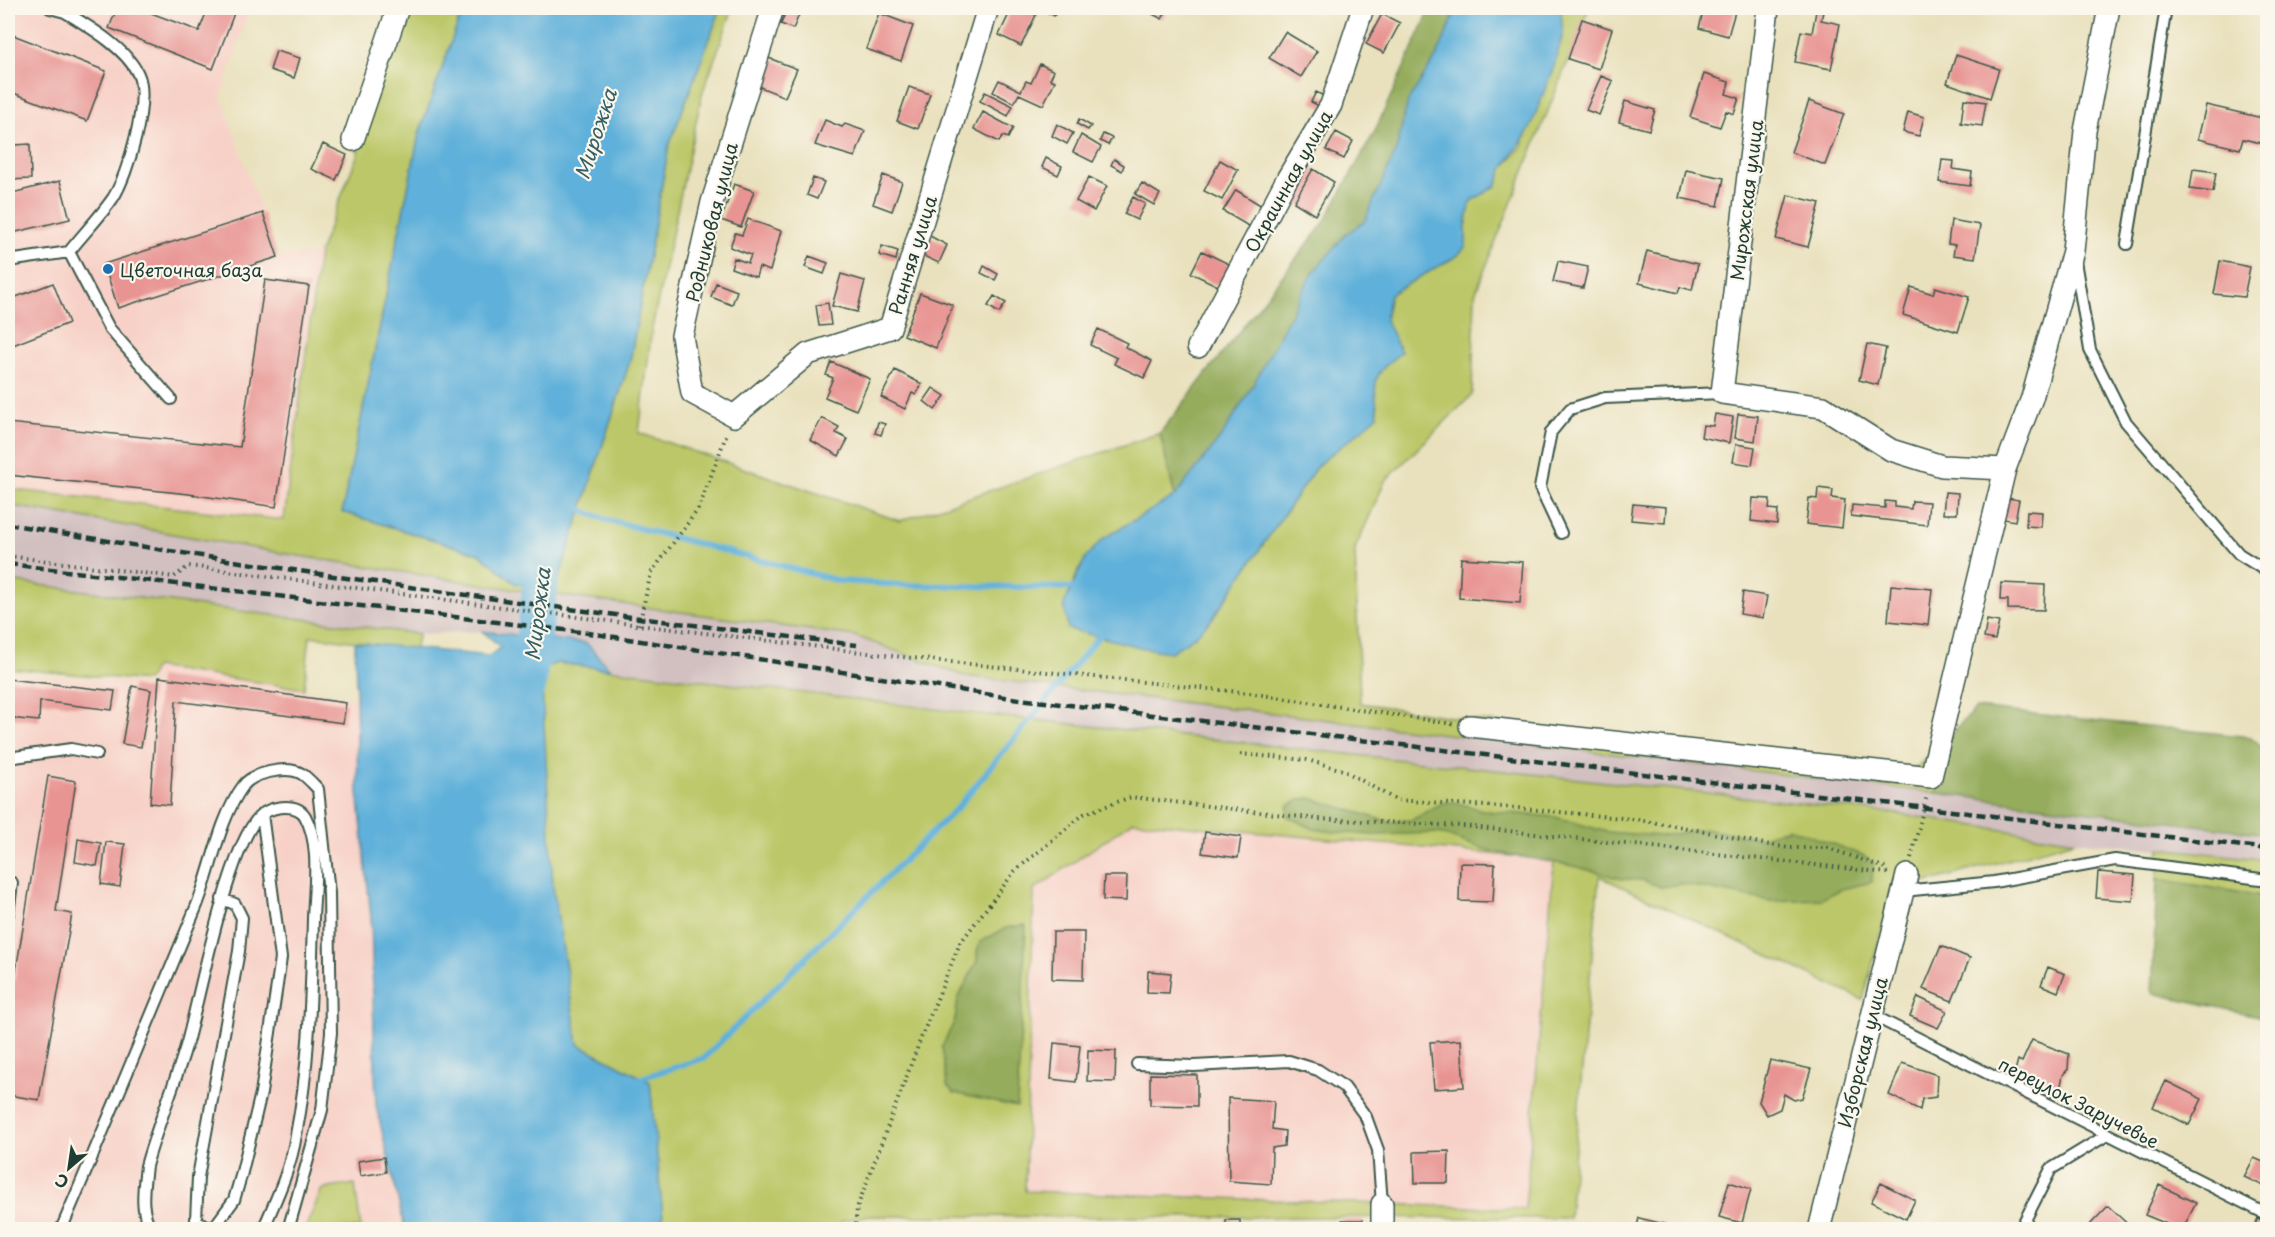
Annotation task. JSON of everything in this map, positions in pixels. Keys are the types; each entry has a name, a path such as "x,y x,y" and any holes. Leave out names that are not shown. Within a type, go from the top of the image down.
{"street":[{"path":"353,140 398,8"},
{"name":"Родниковая улица","path":"734,416 692,393 682,336 712,202 773,8"},
{"name":"Ранняя улица","path":"734,416 808,354 890,328 988,8"},
{"name":"Окраинная улица","path":"1198,347 1287,179 1331,105 1364,8"},
{"name":"Мирожская улица","path":"1722,393 1768,8"},
{"path":"1470,726 1931,777 2005,469 2032,398 2073,251 2085,131 2109,8"},
{"path":"1722,393 1823,407 1891,450 1942,466 2005,469"},
{"name":"Изборская улица","path":"1819,1230 1874,1016 1905,883"},
{"path":"1382,1204 1382,1230"}],"lane":[{"path":"8,261 69,252 114,196 137,135 143,107 138,74 109,39 65,10 50,8"},
{"path":"2127,243 2166,8"},
{"path":"2073,251 2090,350 2126,422 2239,554 2268,572"},
{"path":"69,252 109,328 171,399"},
{"path":"1561,533 1540,488 1551,432 1570,409 1605,398 1722,393"},
{"path":"8,758 71,749 97,754"},
{"path":"61,1230 136,1055 200,898 223,829 243,785 261,775 279,770 300,772 318,789 329,892 330,1033 323,1099 288,1230"},
{"path":"154,1230 148,1225 145,1209 146,1166 199,1003 222,899 238,854 262,814 278,807 293,807 304,814 312,834 314,863 311,1004 296,1135 286,1175 261,1230"},
{"path":"222,899 235,904 242,918 239,951 198,1177 196,1220 206,1226 215,1226 224,1217 234,1200 241,1176 261,1093 281,958 262,814"},
{"path":"1905,883 1994,882 2115,860 2268,880"},
{"path":"8,885 12,883 8,914"},
{"name":"переулок Заручевье","path":"1874,1016 2268,1215"},
{"path":"1137,1064 1194,1066 1289,1061 1318,1070 1344,1087 1366,1117 1378,1150 1382,1204"},
{"path":"2020,1230 2051,1169 2107,1135"}],"path":[{"path":"639,625 645,590 651,573 699,508 734,416"},
{"path":"8,556 174,577 189,566 639,625 1249,693 1470,726"},
{"path":"1240,754 1306,760 1334,768 1396,801 1518,808 1663,824 1773,846 1828,848 1905,883"},
{"path":"1905,883 1931,777"},
{"path":"855,1230 857,1208 921,1038 960,943 1015,871 1084,814 1131,797 1318,819 1463,826 1905,883"}],"shaded area":[{"path":"8,8 250,8 221,97 278,257 319,253 284,520 8,489"},
{"path":"8,505 287,554 505,588 855,636 964,676 2267,834 2267,860 2075,841 1891,813 1108,728 610,669 586,643 482,631 419,634 8,581"},
{"path":"155,667 356,698 358,792 371,918 376,1106 405,1229 8,1229 8,672 152,685 147,681"},
{"path":"1133,821 1554,860 1525,1209 1025,1192 1034,890"}],"green space":[{"path":"396,8 463,8 419,134 342,512 480,554 516,584 556,588 630,361 669,146 721,8 733,8 702,94 652,328 639,433 900,521 1160,433 1175,497 1118,530 1093,551 1083,563 1073,584 1069,629 1144,648 1171,652 1212,619 1317,466 1378,415 1375,393 1377,379 1384,367 1401,352 1385,319 1390,294 1457,256 1466,246 1466,226 1470,205 1473,200 1496,186 1504,167 1521,147 1554,66 1563,33 1560,8 1589,8 1475,294 1472,395 1385,481 1355,549 1360,703 1471,720 1916,768 1950,734 1936,793 964,676 855,636 505,588 287,554 8,505 8,489 284,520 319,253 359,151 345,145"},
{"path":"1431,8 1457,8 1437,56 1408,101 1396,152 1364,222 1346,234 1223,434 1175,497 1160,433 1323,224 1374,133"},
{"path":"8,581 419,634 415,649 310,636 304,689 155,667 147,681 8,668"},
{"path":"557,663 961,712 1891,813 2075,841 1917,885 1893,888 1863,1000 1599,876 1569,1218 866,1216 842,1221 836,1229 664,1229 650,1082 578,1044 553,888 541,668","holes":["1133,821 1554,860 1525,1209 1025,1191 1034,890"]},
{"path":"1976,708 2251,737 2267,751 2267,834 1936,793 1951,734"},
{"path":"1310,798 1389,822 1412,820 1442,803 1454,802 1486,811 1555,817 1607,832 1660,836 1704,829 1761,838 1789,828 1865,856 1873,862 1872,882 1841,889 1822,899 1771,901 1681,884 1661,887 1642,880 1622,879 1574,866 1489,851 1439,833 1374,835 1334,832 1314,829 1287,816 1288,806 1299,800"},
{"path":"2160,848 2267,860 2267,897 2157,879"},
{"path":"2157,879 2267,897 2267,1018 2152,993"},
{"path":"1026,926 1017,1107 954,1093 947,1086 942,1047 955,1020 958,999 977,961 980,942 1006,928"},
{"path":"355,1184 361,1229 305,1229 322,1189"}],"water":[{"path":"463,8 721,8 669,146 630,361 556,588 516,584 480,554 342,512 419,134"},
{"path":"1457,8 1560,8 1563,33 1554,66 1530,129 1504,167 1496,186 1473,200 1470,205 1466,226 1466,246 1457,256 1390,294 1385,319 1401,352 1384,367 1377,379 1375,393 1378,415 1317,466 1212,619 1193,638 1171,652 1144,648 1068,629 1064,604 1086,557 1104,538 1175,496 1223,434 1251,389 1312,274 1346,234 1364,222 1396,152 1408,101 1437,56"},
{"path":"482,631 586,643 610,669 557,663 541,669 553,887 578,1044 650,1082 664,1229 405,1229 376,1106 371,918 358,792 355,642 489,656 501,647"}],"building":[{"path":"117,8 138,8 199,31 208,8 236,8 213,69 109,28"},
{"path":"787,8 801,10 793,29 781,24"},
{"path":"1012,8 1021,8 1036,15 1021,46 999,35"},
{"path":"1059,8 1054,16 1043,10"},
{"path":"1141,8 1168,8 1162,19"},
{"path":"1704,8 1736,8 1728,36 1699,28"},
{"path":"1816,11 1823,12 1821,20 1840,24 1831,69 1795,62 1801,31 1812,33"},
{"path":"879,13 913,26 901,61 866,49"},
{"path":"1382,14 1400,23 1384,53 1366,44"},
{"path":"1582,19 1612,29 1599,69 1568,59"},
{"path":"1285,32 1317,51 1301,77 1269,58"},
{"path":"8,33 106,71 87,121 8,91"},
{"path":"276,51 300,58 294,78 270,70"},
{"path":"1956,55 1999,69 1990,98 1947,83"},
{"path":"766,57 797,69 785,97 755,85"},
{"path":"1040,64 1054,71 1050,79 1055,81 1043,105 1019,94 1014,103 993,92 999,80 1021,91 1026,81 1031,83"},
{"path":"1704,74 1729,82 1726,94 1739,98 1734,114 1726,111 1720,127 1690,117"},
{"path":"1601,76 1613,81 1599,115 1586,110"},
{"path":"909,87 930,94 918,129 897,121"},
{"path":"985,92 1013,106 1008,116 980,101"},
{"path":"1316,92 1328,98 1323,108 1311,102"},
{"path":"1964,99 1986,102 1982,126 1961,123"},
{"path":"1625,101 1655,110 1649,130 1619,122"},
{"path":"1809,101 1844,114 1825,165 1791,152"},
{"path":"2206,105 2267,119 2261,143 2243,139 2240,149 2198,139"},
{"path":"983,112 1013,128 1008,138 1003,136 999,142 974,129"},
{"path":"1908,112 1924,117 1919,136 1903,132"},
{"path":"1079,119 1091,126 1088,130 1077,124"},
{"path":"825,120 842,127 845,124 865,131 855,157 815,145"},
{"path":"1057,124 1073,133 1067,144 1052,136"},
{"path":"8,129 15,129 15,145 30,144 31,179 8,180"},
{"path":"1336,132 1353,141 1344,159 1326,150"},
{"path":"1103,134 1112,138 1108,145 1100,141"},
{"path":"1081,135 1101,147 1093,162 1073,152"},
{"path":"323,144 347,155 336,180 311,169"},
{"path":"1046,158 1062,166 1058,175 1042,167"},
{"path":"1114,159 1124,165 1122,171 1111,165"},
{"path":"1220,160 1238,170 1222,200 1204,191"},
{"path":"1942,160 1954,161 1953,169 1972,172 1970,186 1939,182"},
{"path":"1313,169 1334,182 1315,215 1294,202"},
{"path":"2193,169 2216,172 2213,192 2190,189"},
{"path":"1686,170 1724,178 1718,206 1680,198"},
{"path":"883,175 902,182 892,211 873,204"},
{"path":"1089,177 1107,186 1094,211 1076,201"},
{"path":"813,178 824,182 817,199 807,195"},
{"path":"60,181 70,219 8,234 8,194"},
{"path":"1142,183 1160,194 1154,205 1135,194"},
{"path":"734,184 754,191 741,227 721,220"},
{"path":"1236,190 1262,206 1250,227 1223,211"},
{"path":"1788,195 1820,203 1808,247 1776,239"},
{"path":"1133,197 1145,204 1137,220 1124,214"},
{"path":"263,213 278,257 118,308 104,264"},
{"path":"748,219 781,231 770,271 759,267 756,277 731,268 734,258 748,263 751,255 730,247 735,233 742,235"},
{"path":"1951,220 1980,225 1975,258 1953,255 1955,245 1948,244"},
{"path":"928,235 947,245 939,263 919,254"},
{"path":"882,246 898,251 896,260 879,255"},
{"path":"1202,251 1231,265 1220,287 1191,273"},
{"path":"1647,251 1698,264 1692,290 1680,287 1678,293 1639,283"},
{"path":"809,256 828,263 824,274 805,267"},
{"path":"1558,261 1588,267 1583,288 1553,282"},
{"path":"2220,261 2250,267 2244,297 2214,294"},
{"path":"984,266 998,274 995,280 981,273"},
{"path":"841,274 865,281 857,312 832,306"},
{"path":"265,280 309,286 276,507 189,494 8,475 8,423 240,447"},
{"path":"53,283 69,323 8,347 8,300"},
{"path":"716,283 737,291 732,305 711,297"},
{"path":"1911,287 1933,294 1935,287 1969,297 1958,332 1903,315"},
{"path":"920,293 953,305 936,348 904,335"},
{"path":"994,296 1006,303 999,313 988,306"},
{"path":"828,303 831,325 819,326 816,305"},
{"path":"1098,329 1127,343 1125,347 1152,361 1144,378 1114,364 1117,358 1090,345"},
{"path":"1867,344 1886,348 1878,385 1859,380"},
{"path":"831,362 870,379 856,410 825,397 833,378 826,375"},
{"path":"895,370 922,384 916,395 912,393 905,409 881,397"},
{"path":"933,388 945,396 935,410 924,401"},
{"path":"1715,414 1733,417 1729,443 1701,437 1703,425 1713,426"},
{"path":"1738,414 1758,416 1755,441 1735,438"},
{"path":"822,418 839,427 836,433 848,439 839,456 810,440"},
{"path":"878,422 885,424 881,435 875,433"},
{"path":"1736,444 1755,447 1752,465 1733,462"},
{"path":"1818,488 1833,490 1832,498 1845,500 1842,528 1806,524 1809,498 1817,499"},
{"path":"1945,492 1958,493 1957,514 1943,514"},
{"path":"2001,497 2019,500 2015,521 1998,518"},
{"path":"1753,498 1770,499 1769,509 1778,510 1777,524 1751,521"},
{"path":"1885,501 1895,502 1895,507 1911,509 1912,501 1929,502 1927,525 1851,516 1852,505 1885,508"},
{"path":"1633,504 1666,507 1665,523 1631,520"},
{"path":"2027,511 2042,512 2041,527 2026,526"},
{"path":"1461,558 1523,562 1520,603 1459,598"},
{"path":"2001,583 2045,585 2044,610 2008,609 2008,600 2000,600"},
{"path":"1891,585 1932,589 1928,625 1888,621"},
{"path":"1743,592 1767,596 1763,618 1740,614"},
{"path":"1987,620 1999,622 1995,640 1984,638"},
{"path":"159,677 346,703 343,723 176,701 170,805 150,803"},
{"path":"8,679 115,691 112,710 40,701 39,721 8,718"},
{"path":"132,686 151,690 141,747 122,744"},
{"path":"48,776 76,781 56,911 72,914 39,1100 8,1095 8,1019"},
{"path":"1205,832 1241,837 1238,858 1202,853"},
{"path":"78,839 101,843 97,866 75,862"},
{"path":"106,842 125,844 120,887 101,884"},
{"path":"1460,863 1495,864 1493,902 1459,901"},
{"path":"2098,872 2135,875 2133,901 2096,898"},
{"path":"1104,876 1127,876 1126,901 1103,900"},
{"path":"1053,932 1084,932 1083,980 1052,979"},
{"path":"1941,946 1970,958 1952,1001 1923,989"},
{"path":"2048,967 2065,974 2058,992 2041,985"},
{"path":"1148,971 1171,973 1169,993 1147,992"},
{"path":"1918,997 1947,1011 1938,1028 1910,1016"},
{"path":"1461,1040 1464,1087 1434,1089 1430,1042"},
{"path":"2032,1040 2069,1054 2068,1069 2063,1075 2061,1085 2046,1103 2011,1086 2018,1060 2022,1062"},
{"path":"1054,1043 1080,1046 1076,1082 1051,1079"},
{"path":"1088,1050 1116,1051 1115,1082 1087,1081"},
{"path":"1770,1060 1811,1069 1802,1098 1794,1100 1784,1094 1780,1109 1767,1115 1759,1102"},
{"path":"1902,1063 1937,1075 1936,1097 1922,1099 1920,1110 1889,1095"},
{"path":"1150,1074 1197,1075 1197,1106 1150,1105"},
{"path":"2166,1081 2202,1099 2189,1125 2153,1107"},
{"path":"1228,1098 1274,1101 1272,1129 1285,1131 1284,1146 1272,1148 1271,1184 1229,1181"},
{"path":"1449,1151 1448,1183 1415,1183 1414,1152"},
{"path":"384,1157 386,1172 360,1176 358,1161"},
{"path":"2254,1158 2268,1164 2268,1188 2244,1177"},
{"path":"1729,1182 1751,1189 1742,1223 1719,1217"},
{"path":"1881,1183 1915,1200 1906,1219 1871,1202"},
{"path":"2159,1185 2196,1203 2182,1230 2145,1215"},
{"path":"2108,1206 2134,1230 2085,1230"},
{"path":"1639,1218 1664,1224 1663,1230 1636,1230"},
{"path":"2258,1218 2268,1223 2268,1230 2253,1230"},
{"path":"1226,1220 1240,1220 1240,1230 1226,1230"},
{"path":"1342,1220 1363,1220 1363,1230 1342,1230"}],"waterway":[{"path":"576,508 604,519 839,581 901,585 1077,588"},
{"name":"Мирожка","path":"528,686 546,538"},
{"path":"635,1080 704,1058 957,808 1104,630"}],"railway":[{"path":"8,524 220,559 432,590 857,645"},
{"path":"8,564 589,633 1011,698 2268,849"}],"place":[{"name":"Цветочная база","path":"108,269"}]}
